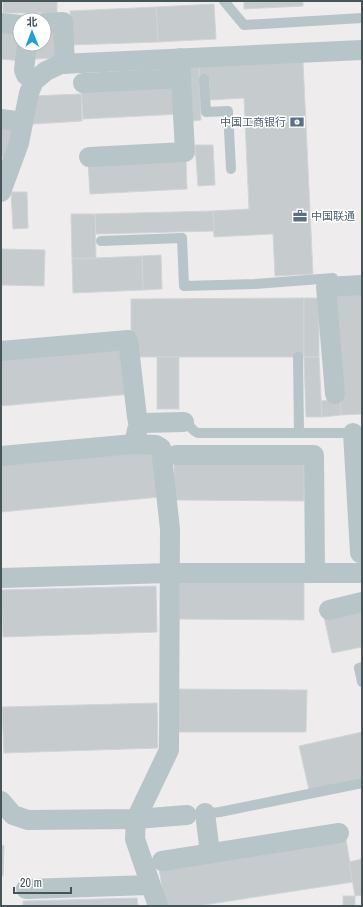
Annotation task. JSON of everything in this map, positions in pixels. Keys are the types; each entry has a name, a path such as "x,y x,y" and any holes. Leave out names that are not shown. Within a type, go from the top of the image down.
{"street":[{"path":"52,23 63,22 66,64"},
{"path":"1,23 12,25"},
{"path":"1,192 19,143 29,92 34,81 46,71 61,64 180,58 203,62 362,50"},
{"path":"26,52 24,70 26,75 34,81"},
{"path":"89,157 185,152 180,58"},
{"path":"83,83 181,78"},
{"path":"1,119 23,122"},
{"path":"335,394 326,287 362,285"},
{"path":"1,351 128,340 137,417 137,435"},
{"path":"137,435 143,423 184,422"},
{"path":"357,433 360,553"},
{"path":"1,456 137,435 161,448 170,529 169,750 136,819 135,839 158,906"},
{"path":"176,455 314,455 315,573"},
{"path":"1,578 170,573 362,573"},
{"path":"328,610 362,602"},
{"path":"1,801 13,815 28,820 136,819 196,814 210,853"},
{"path":"162,861 339,833"},
{"path":"26,889 150,885"}],"lane":[{"path":"224,1 244,25 362,18"},
{"path":"204,79 206,112 228,111 231,169"},
{"path":"101,241 182,238 184,286 255,284 362,276"},
{"path":"298,357 299,432"},
{"path":"184,422 189,424 194,432 198,433 357,433"},
{"path":"362,667 359,668 362,682"},
{"path":"196,814 220,812 362,783"}],"building":[{"path":"3,1 57,1 57,13 3,13"},
{"path":"244,1 303,1 303,6 244,9"},
{"path":"214,4 216,39 158,42 156,7"},
{"path":"156,7 158,42 71,45 70,11"},
{"path":"1,27 12,28 12,52 21,52 22,61 1,59"},
{"path":"52,27 56,27 57,58 32,59 32,52 52,52"},
{"path":"303,61 313,274 275,276 273,234 214,237 213,211 249,209 244,98 210,100 209,79 199,79 199,67"},
{"path":"189,67 199,67 201,120 193,121"},
{"path":"179,82 181,114 83,119 81,87"},
{"path":"81,94 82,121 33,124 31,96"},
{"path":"1,124 13,126 10,158 1,157"},
{"path":"195,145 213,145 215,185 198,186"},
{"path":"186,157 187,189 90,194 88,162"},
{"path":"11,192 27,192 28,228 13,229"},
{"path":"213,211 214,231 96,234 95,214"},
{"path":"71,214 95,214 96,258 72,259"},
{"path":"1,249 45,250 44,286 1,285"},
{"path":"161,255 162,289 143,290 142,256"},
{"path":"142,256 143,290 73,293 72,259"},
{"path":"362,291 362,414 341,415 332,293"},
{"path":"304,298 304,357 131,357 131,299"},
{"path":"304,298 319,298 319,357 304,357"},
{"path":"126,346 131,394 1,406 1,358"},
{"path":"157,357 179,357 179,409 157,409"},
{"path":"304,357 319,357 322,417 306,417"},
{"path":"340,399 341,415 322,417 321,401"},
{"path":"156,450 160,497 1,512 1,464"},
{"path":"174,458 304,458 304,501 174,500"},
{"path":"174,577 304,577 304,620 174,619"},
{"path":"156,586 157,632 3,637 1,590"},
{"path":"362,609 362,647 332,653 324,617"},
{"path":"177,689 307,690 306,732 177,732"},
{"path":"157,703 158,748 4,753 2,707"},
{"path":"362,732 362,778 309,790 299,746"},
{"path":"346,839 353,882 197,906 165,906 159,868"},
{"path":"1,845 4,846 3,876 1,876"},
{"path":"362,859 362,895 355,896 349,862"},
{"path":"343,896 355,896 355,906 343,906"},
{"path":"137,898 138,906 23,906 23,901"}],"place":[{"name":"中国工商银行","path":"297,122"},
{"name":"中国联通","path":"300,216"}]}
